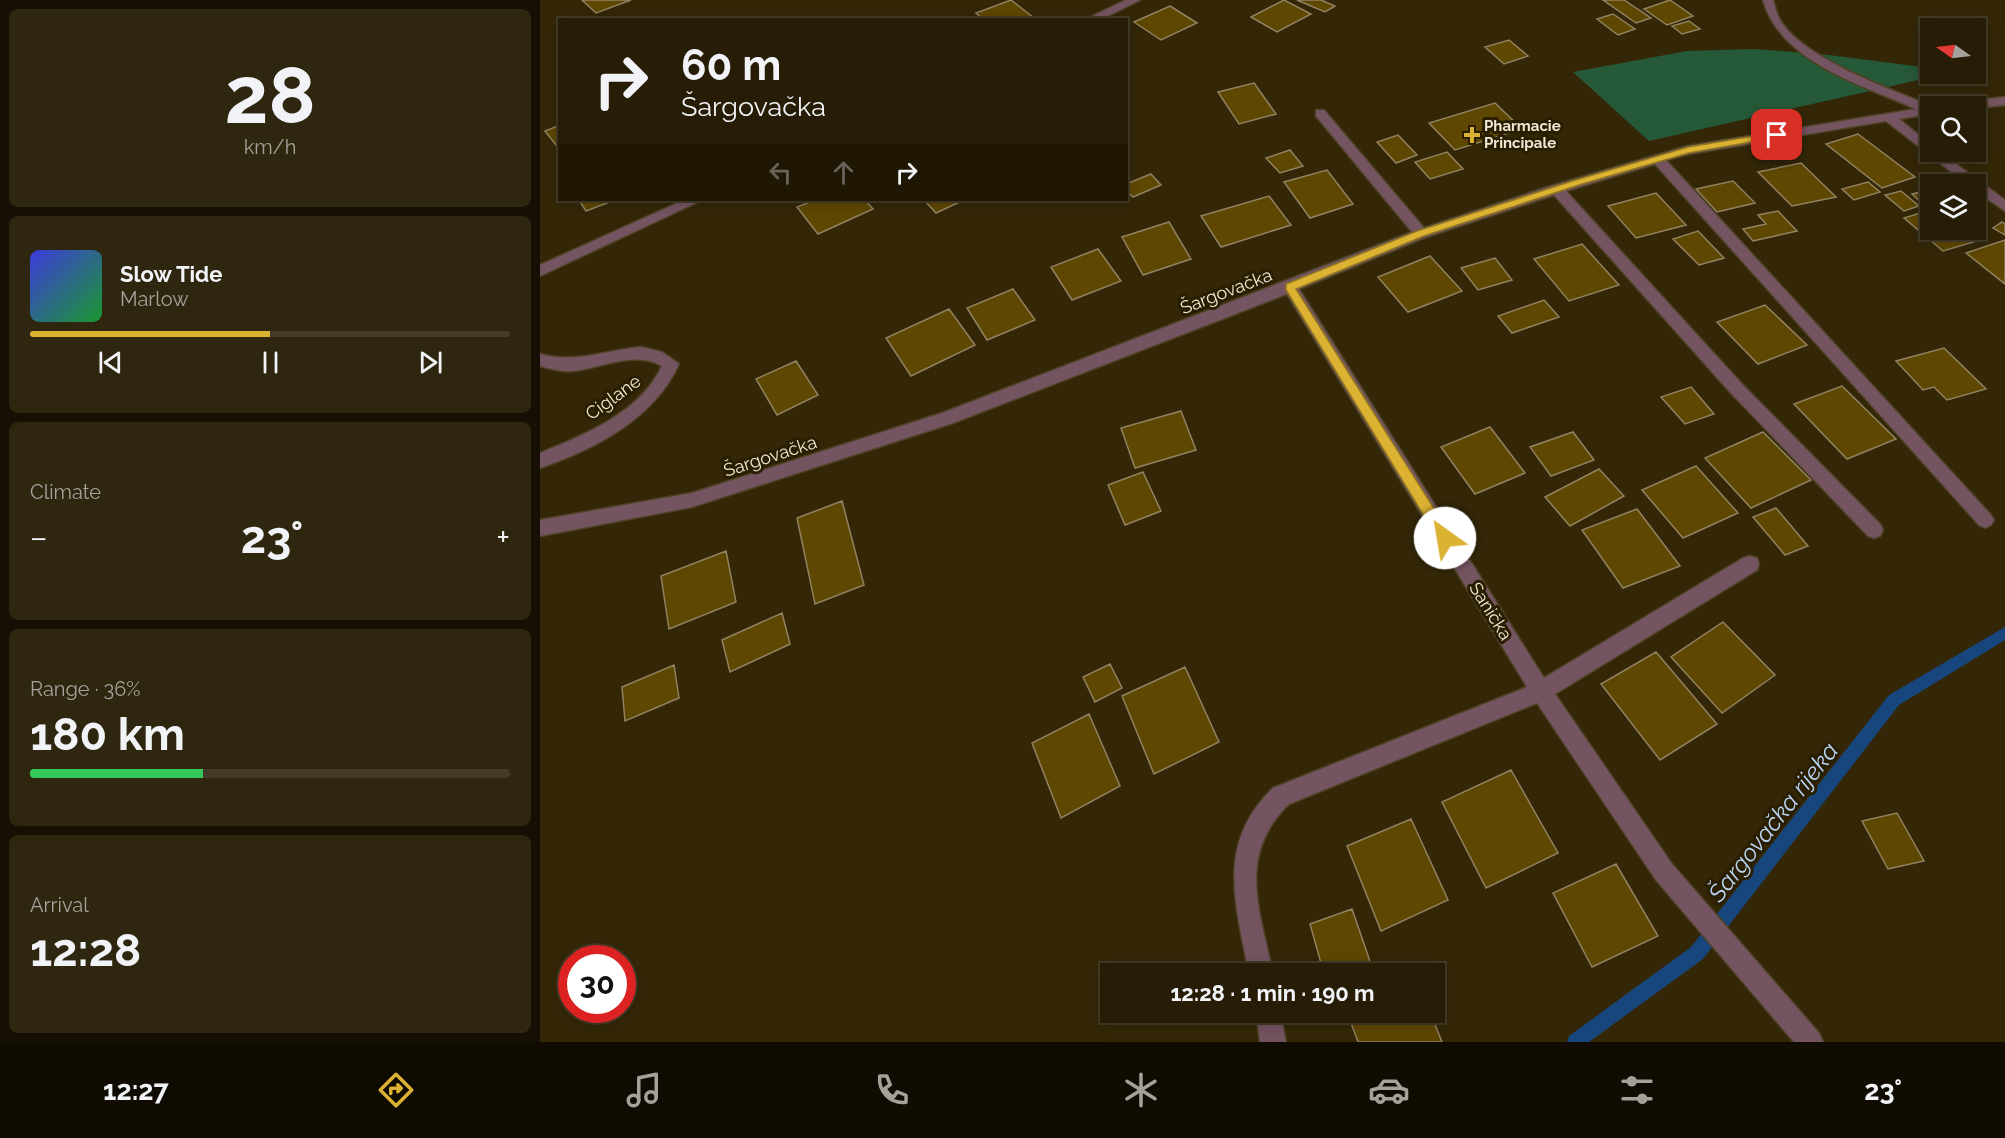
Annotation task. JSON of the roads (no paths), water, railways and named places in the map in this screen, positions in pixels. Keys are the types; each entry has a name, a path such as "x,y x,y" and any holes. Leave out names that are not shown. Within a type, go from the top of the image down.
{"street":[{"path":"1094,18 1135,0"},
{"path":"1768,0 1785,36 1823,62 1920,106"},
{"path":"1986,103 2005,101"},
{"name":"Šargovačka","path":"540,528 650,510 736,488 947,418 1290,287 1421,234 1657,158 1688,150 1920,111"},
{"path":"1320,113 1421,234"},
{"path":"1887,116 1920,142"},
{"path":"1657,158 1985,520"},
{"path":"1945,162 1961,174"},
{"path":"1556,189 1736,387 1874,530"},
{"path":"1986,193 2005,207"},
{"path":"540,271 693,201"},
{"name":"Sanička","path":"1290,287 1541,691 1664,872 1810,1042"},
{"name":"Ciglane","path":"540,360 560,366 580,366 621,356 647,353 662,356 671,364 660,387 637,408 580,444 540,461"},
{"path":"1259,963 1245,882 1247,848 1261,817 1281,796 1541,691 1750,564"},
{"path":"1270,1023 1274,1042"}],"waterway":[{"name":"Šargovačka rijeka","path":"1575,1042 1697,953 1894,700 2005,633"}],"place":[{"name":"Pharmacie Principale","path":"1472,135"}]}
